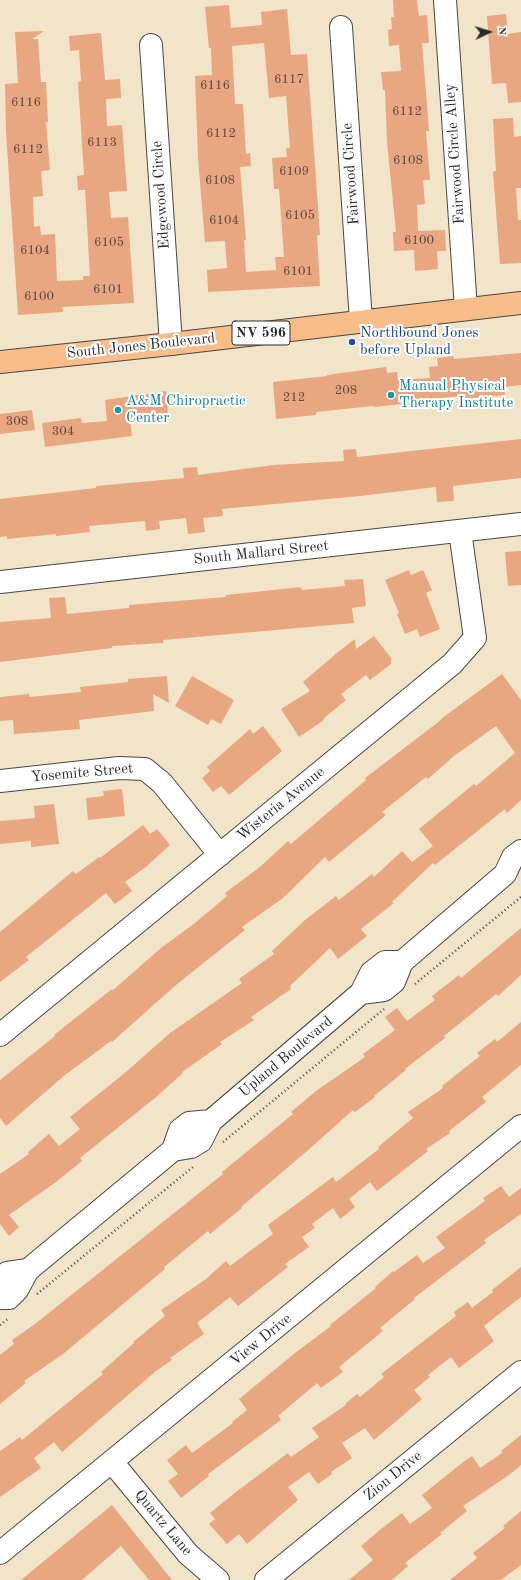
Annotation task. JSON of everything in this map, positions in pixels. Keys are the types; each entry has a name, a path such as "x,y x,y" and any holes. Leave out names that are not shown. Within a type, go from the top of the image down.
{"main road":[{"name":"South Jones Boulevard","path":"0,362 171,344 521,303"}],"street":[{"name":"Fairwood Circle Alley","path":"445,0 466,309"},
{"name":"Fairwood Circle","path":"341,28 361,321"},
{"name":"Edgewood Circle","path":"151,45 171,344"},
{"name":"South Mallard Street","path":"0,582 521,524"},
{"name":"Wisteria Avenue","path":"0,1036 452,664 475,638 460,531"},
{"name":"Yosemite Street","path":"0,781 119,768 145,769 162,783 220,854"},
{"name":"Upland Boulevard","path":"6,1307 9,1298 17,1290 28,1270 172,1150 180,1130 189,1123 211,1121 361,993 371,973 385,962 402,962 513,874 513,857 521,851"},
{"name":"View Drive","path":"0,1553 521,1126"},
{"path":"0,1278 6,1273 28,1270"},
{"name":"Zion Drive","path":"266,1580 521,1372"},
{"name":"Quartz Lane","path":"112,1462 188,1554 218,1580"}],"path":[{"path":"412,987 521,897"},
{"path":"221,1143 387,1007"},
{"path":"37,1295 197,1163"},
{"path":"0,1325 6,1307"}],"building":[{"path":"393,0 417,0 419,16 427,15 429,43 422,43 429,131 426,131 430,180 423,180 425,204 417,205 418,231 445,230 446,251 437,251 438,269 415,271 414,250 394,251 393,232 396,232 387,142 385,90 383,90 381,72 401,71 399,45 389,46 388,30 392,29 391,17 394,17"},
{"path":"229,5 231,28 262,25 261,12 287,9 291,55 307,54 320,235 317,235 320,286 208,292 207,270 227,268 225,241 205,242 198,158 195,76 212,75 211,48 209,48 205,7","holes":["264,43 269,98 286,96 290,148 286,148 287,157 272,158 274,189 279,189 284,257 275,257 276,270 246,272 244,240 246,240 240,167 251,166 250,153 246,154 243,104 235,104 232,46"]},
{"path":"506,14 508,34 521,32 521,102 508,103 506,83 492,84 487,16"},
{"path":"44,31 32,39 38,39 41,82 46,82 48,122 46,122 50,170 41,171 43,196 33,197 34,227 40,226 41,235 55,234 57,281 83,280 83,276 90,276 85,190 78,190 77,176 84,175 78,82 81,81 79,50 70,51 69,36 101,33 105,80 120,79 121,98 106,99 107,126 122,125 127,191 109,192 111,218 128,217 134,303 62,307 63,312 18,315 6,131 5,84 18,83 15,32"},
{"path":"513,118 514,137 521,136 521,188 516,188 518,220 521,220 521,263 500,264 493,172 496,171 493,119"},
{"path":"521,353 521,385 504,387 505,395 463,399 462,396 410,401 411,403 316,412 316,415 276,419 273,382 386,367 387,373 397,372 398,380 430,378 429,367 438,366 437,358 453,356 454,359"},
{"path":"166,391 168,414 130,418 132,436 45,447 42,423 81,418 82,423 107,421 105,400"},
{"path":"32,410 35,430 0,434 0,414"},
{"path":"521,439 521,478 453,486 454,501 437,502 436,487 222,509 223,516 203,518 205,532 188,534 186,518 159,521 160,529 146,531 145,521 89,526 90,532 56,536 56,534 7,539 7,536 0,537 0,499 96,488 96,486 184,478 183,468 197,467 198,475 274,465 344,461 343,450 356,449 357,457"},
{"path":"521,551 521,585 508,586 505,552"},
{"path":"409,570 411,575 423,570 432,590 426,593 440,629 420,637 417,629 405,634 397,614 399,613 385,580"},
{"path":"363,579 366,606 352,608 354,623 163,640 163,643 112,646 112,648 0,662 0,622 51,618 49,598 65,597 67,614 129,608 129,605 226,597 226,595 301,587 302,590 345,586 344,580"},
{"path":"374,636 391,658 391,664 370,680 366,675 341,694 346,700 323,719 324,720 299,737 281,709 310,691 303,682 338,652 355,639 356,649"},
{"path":"502,674 521,700 521,800 507,813 505,809 435,865 433,863 392,902 394,903 361,929 367,936 338,959 330,948 290,986 291,989 251,1017 254,1020 220,1042 222,1044 182,1072 183,1073 155,1098 80,1158 82,1161 56,1182 9,1215 19,1227 9,1236 0,1224 0,1174 29,1154 28,1152 49,1134 59,1146 80,1129 70,1117 126,1072 170,1033 242,983 239,979 274,954 272,951 305,920 336,896 339,900 372,874 374,877 402,851 412,862 433,846 419,829 474,784 476,786 515,753 496,726 454,756 428,779 426,777 382,812 386,815 329,862 325,857 283,898 242,927 245,930 176,985 112,1042 111,1041 65,1075 6,1126 0,1118 0,1080 55,1036 54,1035 112,989 113,990 161,948 195,923 227,896 225,893 260,867 288,841 291,844 366,780 365,778"},
{"path":"167,676 169,703 153,694 154,711 79,720 80,729 14,734 13,720 0,721 0,697 29,694 29,697 81,692 80,687 128,682 128,679"},
{"path":"192,676 234,700 221,724 211,719 208,725 175,706"},
{"path":"263,726 282,751 229,795 221,786 213,792 202,778 210,771 207,767 250,729 253,734"},
{"path":"122,789 125,816 88,820 86,798 104,796 103,791"},
{"path":"54,804 59,844 31,847 31,841 0,844 0,821 35,818 34,806"},
{"path":"143,825 150,834 157,829 170,845 147,866 125,882 132,891 115,904 106,893 26,957 29,960 0,982 0,932 73,871 76,874 99,857 100,858"},
{"path":"521,928 521,975 498,996 496,994 444,1036 445,1038 405,1069 406,1070 374,1096 375,1097 355,1112 353,1110 241,1207 242,1208 210,1234 208,1231 63,1354 24,1381 26,1383 0,1404 0,1355 14,1344 12,1340 35,1324 223,1174 222,1172 293,1114 291,1112 316,1091 365,1057 363,1054 395,1030 385,1017 397,1008 407,1021 435,1000 432,996 459,975 461,978"},
{"path":"521,1022 521,1065 482,1097 486,1102 449,1131 450,1133 426,1149 428,1151 377,1191 370,1182 349,1199 355,1207 340,1219 333,1208 312,1224 315,1228 302,1237 309,1247 285,1264 288,1267 238,1306 230,1297 197,1323 204,1334 170,1358 172,1360 156,1371 62,1452 54,1442 34,1458 41,1468 0,1497 0,1451 20,1437 22,1440 103,1374 101,1372 134,1343 133,1342 165,1316 161,1310 206,1279 226,1261 230,1266 273,1234 268,1225 333,1177 336,1182 379,1149 378,1147 413,1118 408,1112 443,1088 442,1086 480,1056 477,1053 495,1039 497,1042"},
{"path":"501,1186 509,1197 521,1188 521,1214 484,1240 486,1243 414,1298 415,1299 380,1328 383,1331 339,1367 343,1372 321,1388 317,1383 278,1416 281,1420 208,1474 209,1476 181,1498 168,1481 178,1474 167,1460 186,1445 192,1453 233,1423 232,1422 247,1410 239,1399 295,1353 331,1326 330,1325 376,1288 375,1287 393,1271 394,1272 417,1255 423,1263 445,1248 436,1237 485,1201 483,1198"},
{"path":"521,1267 521,1297 484,1326 494,1341 459,1368 451,1357 428,1375 430,1377 414,1390 422,1399 374,1440 365,1428 342,1443 352,1458 331,1472 332,1474 318,1484 309,1472 288,1487 298,1500 247,1544 239,1534 227,1544 209,1524 215,1519 210,1513 236,1492 288,1453 291,1457 319,1437 312,1428 346,1405 345,1404 357,1394 360,1397 384,1377 381,1374 456,1316 454,1312 468,1302 472,1308 493,1292 492,1290"},
{"path":"521,1435 521,1465 509,1475 463,1506 467,1511 440,1533 442,1534 405,1563 408,1566 392,1580 349,1580 373,1560 361,1546 381,1529 402,1513 410,1524 432,1508 422,1495 472,1456 480,1468 502,1453 501,1451"},
{"path":"112,1505 172,1580 149,1580 121,1546 82,1580 21,1580"},
{"path":"521,1511 521,1565 501,1580 450,1580 477,1558 473,1553 505,1528 503,1526"}],"place":[{"name":"Northbound Jones before Upland","path":"352,342"},
{"name":"Manual Physical Therapy Institute","path":"391,395"},
{"name":"A&M Chiropractic Center","path":"118,410"}]}
